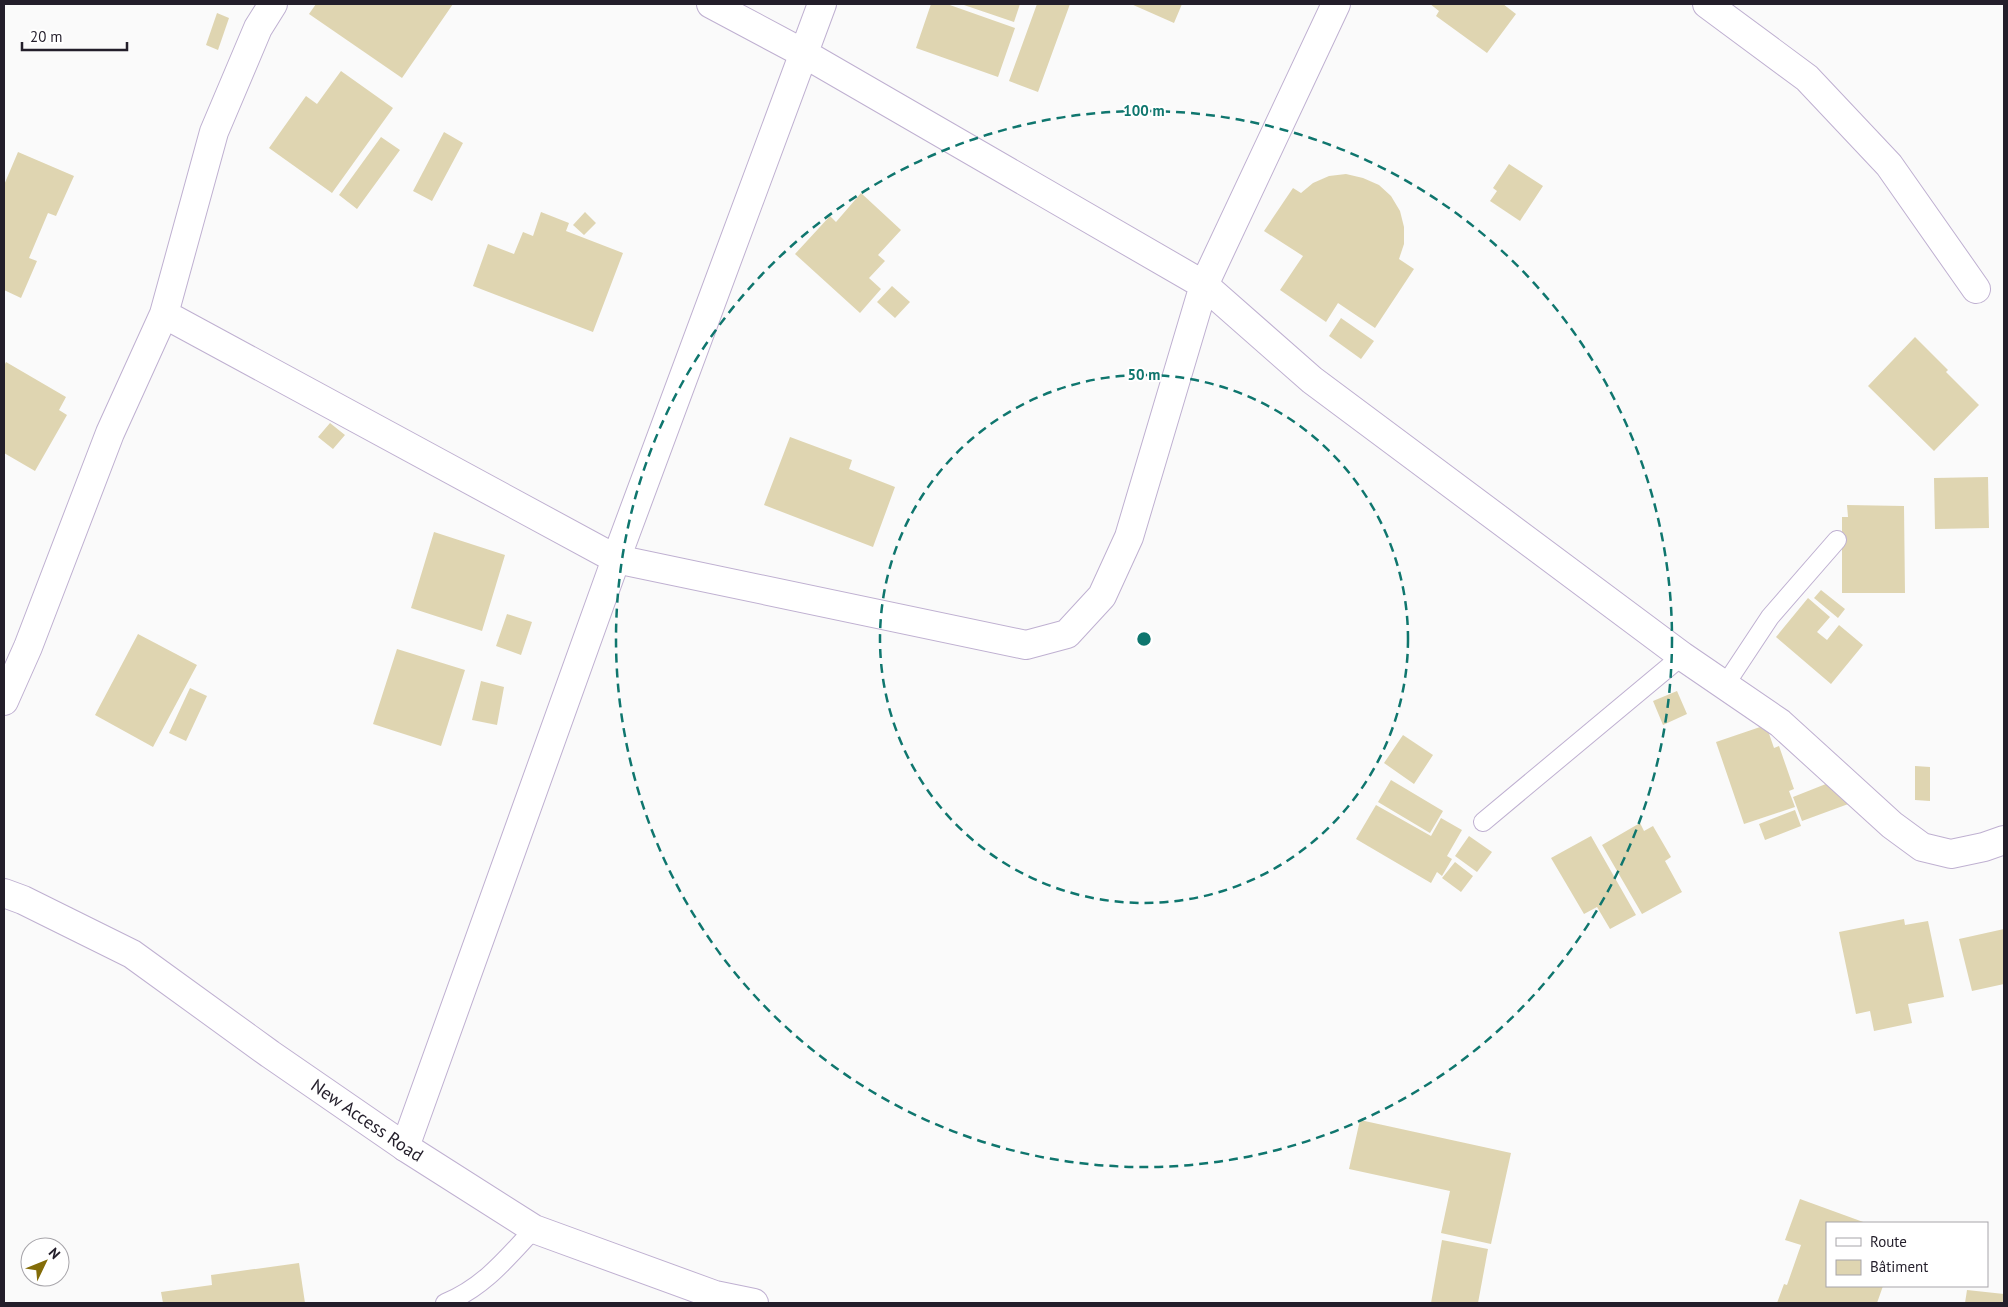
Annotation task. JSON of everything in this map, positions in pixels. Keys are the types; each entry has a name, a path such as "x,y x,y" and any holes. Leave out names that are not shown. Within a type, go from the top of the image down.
{"street":[{"path":"4,701 28,647 110,434 164,314 214,132 258,28 273,4"},
{"path":"711,4 803,53 1204,285 1312,380 1682,656 1780,723 1892,825 1922,847 1951,854 1984,847 2004,840"},
{"path":"405,1147 616,558 822,4"},
{"path":"164,314 616,558 1026,645 1067,634 1102,596 1129,537 1204,285 1336,4"},
{"path":"1707,4 1807,78 1848,121 1889,165 1976,289"},
{"name":"New Access Road","path":"4,893 23,900 132,954 270,1054 405,1147 534,1228 715,1295 754,1303"}],"lane":[{"path":"1725,685 1770,617 1837,540"},
{"path":"1483,822 1682,656"},
{"path":"445,1303 463,1296 494,1272 534,1228"}],"building":[{"path":"316,4 453,4 402,78 309,14"},
{"path":"931,4 947,4 1015,28 998,77 916,48"},
{"path":"961,4 1020,4 1014,22"},
{"path":"1037,4 1070,4 1038,92 1009,81"},
{"path":"1131,4 1182,4 1174,23"},
{"path":"1430,4 1503,4 1516,14 1487,53 1436,16 1439,11"},
{"path":"217,13 229,18 218,50 206,45"},
{"path":"341,71 393,108 332,193 269,148 306,96 317,104"},
{"path":"444,132 463,143 432,201 413,191"},
{"path":"381,137 400,150 357,209 339,195"},
{"path":"18,152 74,176 56,216 48,213 29,258 37,261 21,298 4,290 4,185"},
{"path":"1509,164 1543,186 1520,221 1490,201 1497,191 1493,188"},
{"path":"1346,174 1363,178 1379,185 1391,196 1400,211 1404,227 1404,244 1399,259 1414,269 1375,328 1338,303 1326,322 1280,290 1303,256 1264,231 1293,188 1301,193 1313,183 1329,176"},
{"path":"861,193 901,230 878,255 885,261 869,278 881,289 860,313 795,254 830,216 836,222"},
{"path":"541,212 569,223 566,231 623,253 593,332 473,286 488,244 514,254 523,232 533,236"},
{"path":"585,212 596,223 584,235 573,225"},
{"path":"892,286 910,302 895,318 877,302"},
{"path":"1341,318 1374,341 1361,359 1329,336"},
{"path":"1915,337 1979,405 1934,451 1868,386"},
{"path":"6,362 66,397 59,410 67,415 35,471 4,453 4,366"},
{"path":"330,423 345,435 333,449 318,437"},
{"path":"790,437 852,460 849,469 895,487 873,547 764,505"},
{"path":"1988,477 1989,528 1935,529 1934,478"},
{"path":"1847,505 1904,506 1905,593 1842,593 1842,517 1848,517"},
{"path":"434,532 505,555 482,631 411,608"},
{"path":"1821,590 1845,609 1838,618 1814,598"},
{"path":"1808,598 1830,617 1817,632 1827,640 1839,625 1863,645 1831,684 1776,637"},
{"path":"507,614 532,622 521,655 496,646"},
{"path":"138,634 197,665 153,747 95,715"},
{"path":"397,649 465,670 441,746 373,724"},
{"path":"481,681 504,687 497,725 472,720"},
{"path":"190,688 207,696 186,741 169,733"},
{"path":"1677,691 1687,714 1663,725 1653,701"},
{"path":"1766,725 1774,748 1779,746 1794,789 1789,791 1795,807 1744,824 1716,742"},
{"path":"1403,735 1433,755 1414,784 1384,763"},
{"path":"1915,766 1930,767 1930,801 1915,800"},
{"path":"1841,778 1851,803 1802,821 1793,797"},
{"path":"1391,780 1443,811 1430,833 1378,802"},
{"path":"1376,805 1431,836 1441,818 1462,830 1447,856 1452,859 1442,876 1437,872 1431,883 1356,839"},
{"path":"1795,810 1801,826 1765,840 1759,824"},
{"path":"1640,823 1644,831 1653,826 1671,857 1665,861 1682,892 1642,914 1602,845"},
{"path":"1469,836 1492,852 1477,872 1455,856"},
{"path":"1591,836 1636,915 1610,929 1597,907 1584,914 1551,858"},
{"path":"1455,862 1473,876 1461,892 1442,878"},
{"path":"1904,919 1905,925 1928,921 1944,997 1908,1004 1912,1023 1874,1031 1870,1011 1856,1014 1839,932"},
{"path":"2004,929 2004,984 1972,991 1959,939"},
{"path":"1360,1120 1511,1153 1491,1244 1441,1233 1450,1191 1349,1169"},
{"path":"1800,1199 1863,1222 1826,1222 1826,1287 1883,1287 1877,1303 1777,1303 1784,1284 1787,1285 1801,1245 1785,1240"},
{"path":"1442,1240 1488,1249 1478,1303 1431,1303"},
{"path":"299,1263 305,1303 163,1303 161,1292 212,1285 211,1275"},
{"path":"1967,1290 2004,1294 2004,1303 1965,1303"}]}
